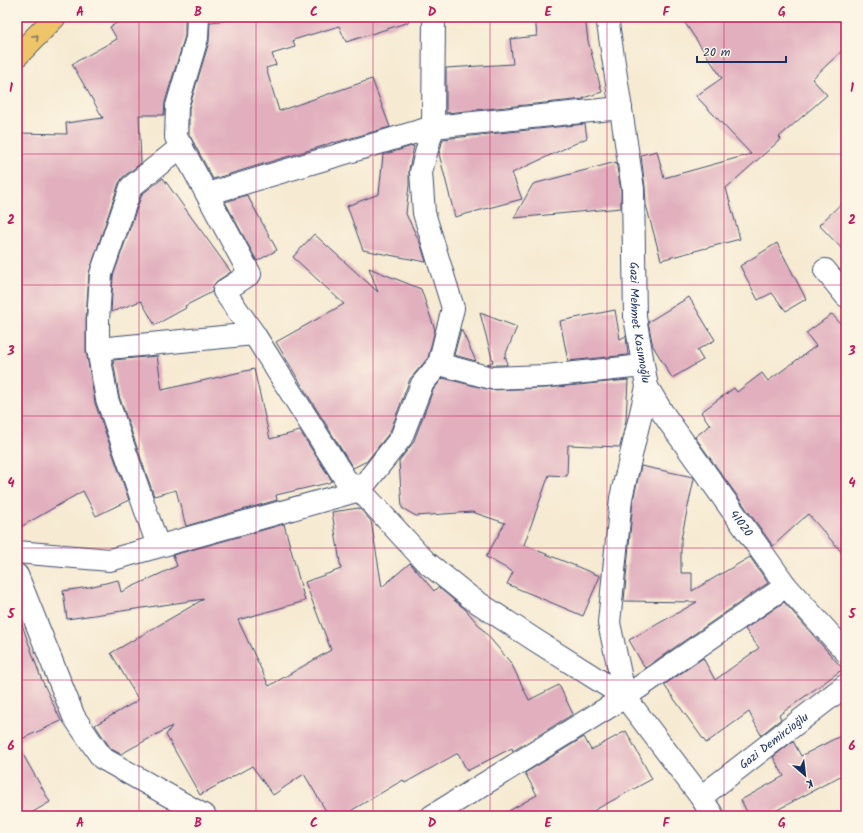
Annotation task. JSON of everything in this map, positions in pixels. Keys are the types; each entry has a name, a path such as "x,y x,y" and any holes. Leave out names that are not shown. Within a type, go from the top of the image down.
{"main road":[{"path":"17,56 55,17"}],"street":[{"path":"198,17 197,38 177,106 176,137 250,274 224,291 254,334 346,480 360,490 425,561 471,598 625,697 701,797 713,816"},
{"path":"17,552 110,560 360,490 401,438 422,384 439,364 453,308 424,213 421,172 433,127 434,17"},
{"name":"Gazi Mehmet Kasımoğlu","path":"607,17 633,189 635,317 645,377 621,498 609,623 625,697"},
{"path":"207,194 433,127 621,108"},
{"path":"158,546 107,399 98,349 98,320 101,274 131,187 182,146"},
{"path":"826,270 846,296"},
{"path":"98,349 254,334"},
{"path":"439,364 491,378 546,376 645,377"},
{"name":"41020","path":"645,377 666,418 786,586 846,652"},
{"path":"17,575 74,717 102,758 205,816"},
{"path":"432,816 625,697 786,586"},
{"name":"Gazi Demircioğlu","path":"701,797 846,685"}],"building":[{"path":"128,17 185,17 185,36 165,102 164,115 139,115 141,163 123,177 119,183 89,273 86,319 86,351 95,403 129,500 96,516 83,491 17,529 17,133 67,134 66,123 103,118 72,64 117,39 110,27"},
{"path":"261,17 408,17 409,22 346,42 339,26 293,40 295,47 272,54 276,65 266,68 279,111 372,79 390,127 334,143 333,142 213,179 189,134 189,108 209,42 210,22"},
{"path":"535,17 585,17 588,41 602,92 583,98 584,99 446,113 446,68 513,64 510,39 537,36"},
{"path":"681,17 846,17 846,47 812,79 827,95 779,137 781,139 726,188 740,239 661,260 646,205 641,155 657,151 664,178 751,154 696,96 722,78"},
{"path":"585,124 587,138 512,173 522,199 455,217 439,154 443,139"},
{"path":"414,146 409,169 406,214 421,245 426,262 363,250 347,206 379,194 383,155"},
{"path":"616,162 621,190 621,208 514,218 533,184"},
{"path":"163,178 231,272 217,281 213,286 212,292 185,306 186,308 155,325 141,301 111,312 113,276 142,194"},
{"path":"247,195 277,250 257,261 225,202"},
{"path":"846,199 846,253 819,225"},
{"path":"314,234 378,292 369,268 421,289 435,330 428,358 410,379 390,432 367,461 353,468 276,342 344,304 293,257"},
{"path":"777,243 806,299 786,311 772,293 758,300 740,266"},
{"path":"689,297 715,340 697,350 703,360 672,378 653,346 648,322"},
{"path":"615,310 620,339 626,336 628,355 568,361 560,321"},
{"path":"480,313 517,327 504,358 506,357 507,365 487,364 493,362"},
{"path":"832,314 846,330 846,557 808,514 773,546 695,437 710,425 701,412 734,388 737,392 762,373 768,381 816,346 806,333"},
{"path":"461,329 476,361 454,355"},
{"path":"157,356 162,390 254,369 270,439 300,431 332,481 276,495 277,500 186,526 176,490 154,496 119,396 113,360"},
{"path":"443,378 491,390 547,388 628,380 626,420 620,447 568,445 567,476 549,475 524,545 600,576 583,616 507,584 513,572 486,557 505,523 472,512 416,516 402,508 399,461 413,443 433,390"},
{"path":"641,466 693,477 694,479 681,539 681,573 692,573 692,591 750,557 768,583 645,668 629,640 697,602 624,601 633,500"},
{"path":"359,508 371,521 382,587 410,563 434,591 438,587 466,610 511,663 529,700 559,685 573,714 513,751 512,748 467,771 458,753 405,783 403,780 342,816 329,816 304,774 273,795 252,766 200,795 166,735 172,726 121,754 111,749 95,725 138,699 111,653 204,599 67,619 63,591 118,580 121,592 177,566 173,555 284,524 305,601 238,620 269,686 331,650 305,582 341,569 332,512"},
{"path":"784,602 843,669 779,715 781,719 761,735 749,712 706,743 664,685 703,658 715,680 759,648 745,629"},
{"path":"20,619 41,678 61,721 17,741 17,620"},
{"path":"626,731 652,779 584,816 500,816 537,795 525,773 584,737 591,750"},
{"path":"846,733 846,773 766,816 749,816 741,800 784,776 773,757 793,741 801,756"},
{"path":"17,744 50,802 26,816 17,816"}]}
